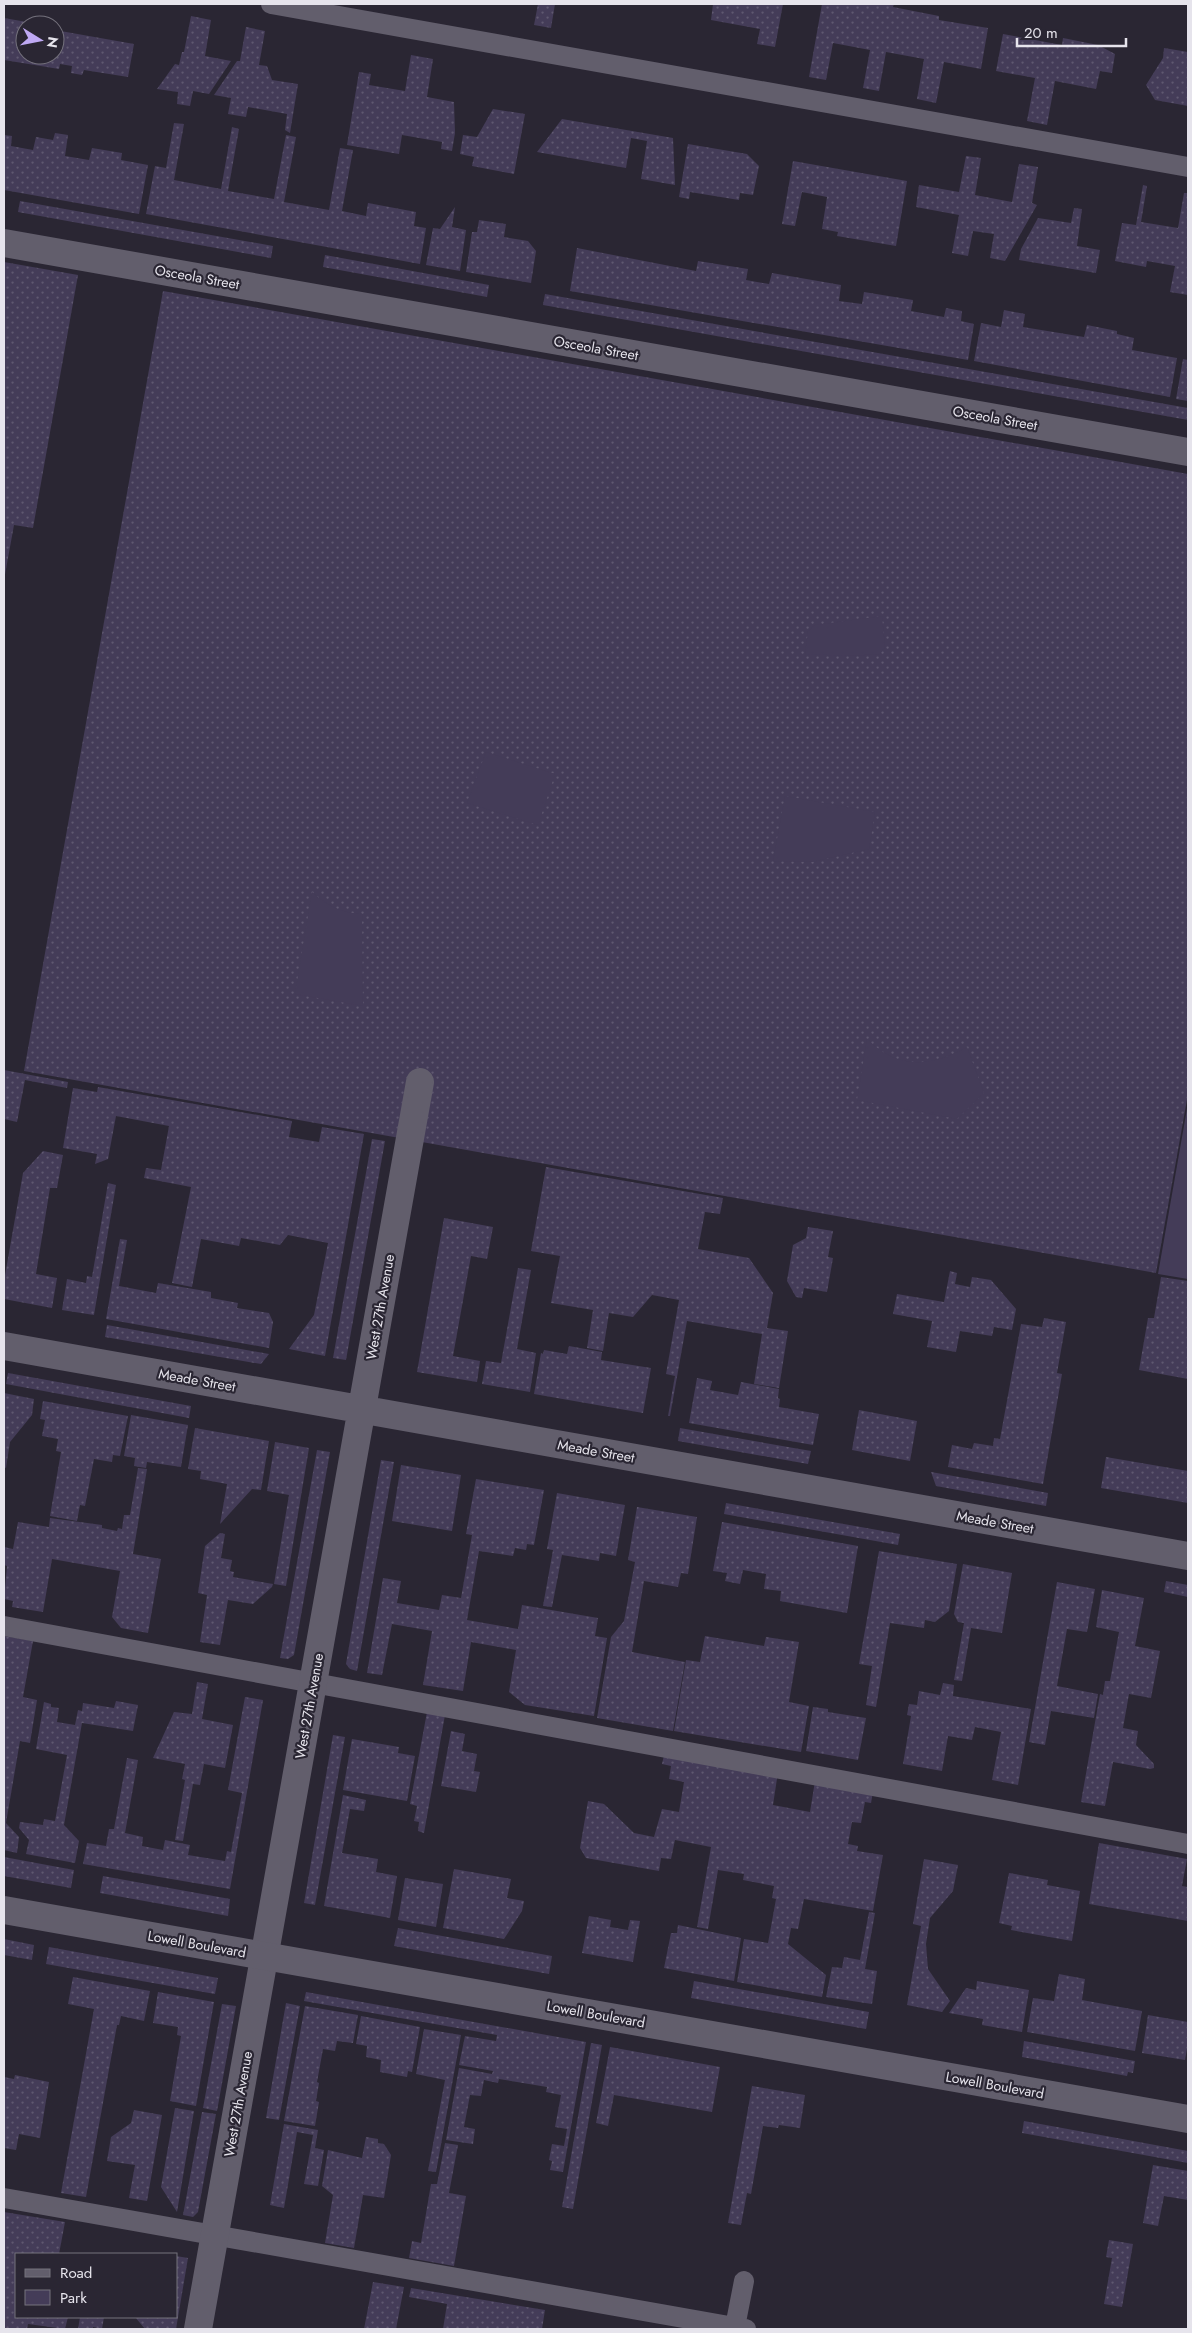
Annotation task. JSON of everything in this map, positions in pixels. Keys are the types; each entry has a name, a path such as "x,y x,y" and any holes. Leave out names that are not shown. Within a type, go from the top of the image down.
{"street":[{"name":"Osceola Street","path":"4,243 1188,452"},
{"name":"West 27th Avenue","path":"198,2329 420,1082"},
{"name":"Meade Street","path":"4,1346 1188,1556"},
{"name":"Lowell Boulevard","path":"4,1910 1188,2119"}],"lane":[{"path":"271,4 1188,167"},
{"path":"4,1626 1188,1844"},
{"path":"4,2198 741,2328 744,2281"}],"green space":[{"path":"538,4 555,4 551,28 534,25"},
{"path":"713,4 783,4 775,47 757,44 760,29 711,20"},
{"path":"822,4 894,4 893,7 939,16 939,20 988,28 981,69 944,62 936,103 917,99 924,59 886,52 879,91 863,88 870,50 833,43 826,80 809,77"},
{"path":"191,16 211,20 205,56 231,61 209,94 193,91 190,106 177,104 178,92 157,89 175,64 179,65 182,52 184,52"},
{"path":"4,18 15,20 15,62 4,60"},
{"path":"246,27 265,31 259,65 267,66 272,80 298,84 290,133 285,130 287,114 248,107 246,117 228,114 231,98 214,95 237,61 240,61"},
{"path":"65,32 134,44 128,77 84,70 82,75 71,73 72,66 65,65"},
{"path":"1003,34 1062,45 1063,38 1098,45 1115,54 1112,73 1100,71 1096,89 1055,81 1047,125 1027,121 1035,78 996,71"},
{"path":"1164,48 1188,52 1188,106 1155,100 1146,85 1163,58"},
{"path":"411,55 433,59 427,97 454,102 455,133 452,151 441,149 442,142 402,135 399,154 347,145 359,72 371,74 369,85 405,91"},
{"path":"35,65 60,65 59,69"},
{"path":"493,109 525,114 514,174 472,166 474,157 460,154 463,135 477,137"},
{"path":"562,119 673,138 675,185 641,179 647,141 631,138 626,168 537,152"},
{"path":"174,123 184,124 174,180 221,189 232,127 239,129 228,191 274,199 286,135 296,137 284,202 329,210 340,148 353,150 342,211 366,216 368,203 416,212 414,226 426,228 420,264 146,214 155,166 166,168"},
{"path":"55,133 68,135 65,156 89,160 92,148 122,153 121,160 148,165 139,214 4,190 4,135 12,136 11,146 33,150 36,137 53,140"},
{"path":"688,144 747,154 759,166 753,195 740,193 739,200 690,192 689,199 679,197"},
{"path":"966,156 981,158 975,195 1012,202 1019,164 1038,167 1032,203 1037,205 1005,261 990,258 994,234 973,231 968,256 952,253 959,215 916,207 919,185 959,192"},
{"path":"793,161 907,181 896,246 837,236 838,232 822,229 827,197 802,192 795,226 782,224"},
{"path":"1143,185 1147,186 1141,222 1178,228 1184,193 1188,193 1188,295 1170,292 1175,266 1147,261 1146,267 1115,261 1122,223 1136,225"},
{"path":"20,201 273,246 271,258 18,212"},
{"path":"455,207 452,227 466,230 460,271 426,265 433,228 440,229"},
{"path":"1074,208 1082,209 1077,246 1100,250 1096,273 1019,260 1021,249 1038,218 1071,223"},
{"path":"479,220 506,224 504,237 528,241 536,251 531,283 466,272 472,232 477,232"},
{"path":"577,248 696,271 698,261 748,269 746,280 769,284 772,273 841,285 839,301 862,304 864,292 913,300 911,311 944,317 946,308 962,311 961,321 974,324 968,360 570,291"},
{"path":"325,255 489,285 487,297 323,267"},
{"path":"4,262 78,275 33,528 14,525 4,580"},
{"path":"163,291 1188,474 1188,1094 1156,1273 24,1071"},
{"path":"545,294 1188,408 1188,420 543,305"},
{"path":"1004,310 1025,314 1023,327 1084,337 1087,325 1117,331 1117,334 1134,338 1132,350 1177,358 1170,397 974,361 981,323 1001,327"},
{"path":"1183,359 1188,360 1188,401 1176,399"},
{"path":"882,616 885,647 880,654 849,656 805,654 808,631 815,625"},
{"path":"486,752 555,774 538,825 467,803"},
{"path":"785,796 875,812 869,849 812,862 773,861"},
{"path":"312,892 335,908 362,914 363,1006 295,994"},
{"path":"867,1039 891,1056 915,1062 941,1059 967,1047 984,1093 957,1119 857,1100"},
{"path":"4,1070 68,1082 67,1088 25,1080 17,1122 4,1119"},
{"path":"98,1087 292,1121 289,1137 319,1142 322,1127 364,1134 325,1356 289,1349 314,1315 328,1243 288,1235 280,1245 241,1238 239,1246 201,1239 192,1287 172,1283 191,1187 144,1178 146,1168 161,1170 169,1126 116,1116 108,1159 95,1164 97,1154 63,1148 73,1088 97,1092"},
{"path":"1188,1103 1188,1279 1158,1274"},
{"path":"372,1139 385,1141 346,1360 333,1358"},
{"path":"43,1151 63,1155 57,1188 50,1188 36,1274 57,1278 52,1308 4,1299 4,1281 23,1173"},
{"path":"546,1167 723,1198 720,1214 705,1212 698,1249 749,1258 773,1293 767,1328 788,1331 779,1388 754,1384 762,1334 687,1321 670,1416 668,1416 675,1376 666,1374 679,1300 652,1295 633,1317 609,1313 603,1351 587,1348 593,1310 551,1303 560,1256 531,1251"},
{"path":"108,1183 116,1185 94,1315 62,1310 67,1279 86,1283 87,1276 92,1277"},
{"path":"444,1218 493,1227 487,1259 471,1256 453,1356 480,1361 477,1382 417,1372"},
{"path":"808,1227 833,1231 828,1257 833,1258 827,1292 804,1288 802,1298 796,1297 787,1281 793,1245 806,1238"},
{"path":"120,1239 127,1240 119,1286 156,1293 158,1283 211,1292 211,1298 238,1303 237,1308 269,1313 273,1322 269,1348 106,1319"},
{"path":"518,1268 531,1270 517,1349 536,1353 530,1392 482,1384 486,1361 501,1363"},
{"path":"950,1271 957,1273 955,1284 970,1287 972,1277 991,1280 1016,1309 1012,1330 994,1327 992,1336 960,1331 956,1352 927,1347 932,1321 893,1314 897,1294 944,1302"},
{"path":"1161,1277 1188,1281 1188,1379 1139,1370 1148,1318 1154,1318"},
{"path":"1044,1318 1066,1322 1057,1373 1062,1374 1043,1484 948,1467 952,1445 972,1449 974,1443 993,1446 994,1438 1000,1439 1021,1324 1042,1327"},
{"path":"107,1325 269,1354 261,1364 105,1337"},
{"path":"569,1346 602,1352 601,1360 651,1368 643,1413 534,1394 541,1353 543,1354 544,1350 567,1354"},
{"path":"8,1373 191,1406 189,1418 6,1384"},
{"path":"697,1378 712,1381 710,1390 738,1395 741,1382 779,1389 779,1407 819,1414 813,1445 689,1423"},
{"path":"4,1393 34,1399 32,1415 10,1442 6,1468 4,1467"},
{"path":"43,1401 128,1416 120,1456 113,1455 112,1462 94,1459 85,1506 80,1505 77,1521 50,1516 61,1452 56,1451 58,1439 42,1436 45,1420 40,1419"},
{"path":"859,1410 917,1421 910,1461 852,1450"},
{"path":"131,1415 188,1425 181,1467 147,1462 146,1468 134,1466 135,1458 124,1456"},
{"path":"195,1428 269,1441 261,1490 252,1489 220,1524 227,1484 200,1479 201,1471 188,1469"},
{"path":"680,1428 811,1451 808,1464 678,1441"},
{"path":"275,1442 309,1448 286,1586 274,1584 289,1495 267,1491"},
{"path":"317,1450 330,1452 294,1655 288,1659 280,1658"},
{"path":"1106,1457 1188,1471 1188,1503 1101,1488"},
{"path":"381,1460 394,1462 357,1671 350,1669 346,1664"},
{"path":"401,1465 461,1475 452,1531 392,1521"},
{"path":"138,1468 147,1469 133,1554 161,1559 148,1633 121,1628 112,1617 120,1571 52,1559 43,1612 12,1607 13,1601 4,1599 7,1566 4,1565 4,1547 13,1549 18,1522 49,1527 50,1518 102,1525 102,1528 117,1531 118,1528 122,1529 124,1515 130,1515"},
{"path":"931,1472 1048,1493 1046,1506 936,1486"},
{"path":"476,1479 544,1490 534,1545 527,1544 526,1550 515,1548 513,1556 479,1551 467,1620 518,1629 522,1605 598,1618 595,1636 607,1638 594,1716 525,1705 509,1692 516,1650 471,1642 463,1691 423,1685 432,1631 392,1624 382,1675 367,1673 383,1578 401,1581 397,1603 439,1610 442,1595 461,1598 472,1535 466,1534"},
{"path":"557,1493 625,1505 616,1556 600,1553 599,1561 562,1555 552,1607 543,1606 553,1550 547,1549"},
{"path":"726,1503 900,1534 898,1545 724,1514"},
{"path":"637,1507 697,1517 688,1574 681,1573 678,1587 644,1581 632,1652 685,1662 673,1731 597,1718 611,1637 624,1621 635,1562 628,1560"},
{"path":"722,1522 858,1546 847,1613 780,1601 781,1591 764,1589 766,1574 743,1570 740,1584 725,1581 727,1573 713,1571"},
{"path":"220,1533 225,1534 221,1558 232,1560 230,1571 234,1572 233,1577 273,1584 253,1604 228,1600 220,1645 200,1642 207,1595 198,1593 205,1546"},
{"path":"879,1551 957,1564 949,1611 935,1622 925,1620 924,1628 890,1623 876,1707 866,1705 872,1666 859,1664"},
{"path":"963,1564 1012,1573 1002,1633 971,1628 962,1681 954,1680 964,1623 958,1622 954,1614"},
{"path":"1166,1581 1188,1585 1188,1597 1164,1592"},
{"path":"1057,1582 1095,1589 1087,1632 1067,1629 1057,1686 1098,1694 1094,1718 1051,1711 1045,1745 1029,1742"},
{"path":"1102,1590 1144,1598 1135,1646 1160,1651 1151,1698 1129,1694 1123,1728 1138,1731 1136,1745 1154,1764 1154,1768 1150,1769 1113,1762 1105,1806 1081,1802 1100,1694 1103,1695 1105,1681 1110,1681 1119,1632 1096,1627"},
{"path":"4,1636 33,1641 23,1697 37,1700 30,1743 20,1741 6,1823 19,1837 17,1853 4,1850"},
{"path":"705,1636 764,1646 766,1637 799,1642 789,1702 809,1706 801,1752 674,1731 686,1660 700,1662"},
{"path":"197,1682 208,1684 202,1719 233,1725 225,1768 204,1764 200,1785 193,1784 183,1841 175,1840 185,1780 182,1779 185,1764 153,1758 174,1712 192,1714"},
{"path":"943,1683 954,1685 953,1696 1031,1709 1018,1785 992,1780 1001,1732 975,1727 972,1740 948,1736 942,1771 903,1764 911,1716 907,1715 909,1704 917,1705 919,1691 940,1695"},
{"path":"245,1697 263,1700 230,1889 83,1864 87,1843 106,1846 109,1829 114,1829 127,1758 138,1760 125,1833 143,1837 142,1846 163,1850 165,1840 190,1845 188,1855 225,1861 227,1851 231,1852 242,1793 228,1790"},
{"path":"116,1701 138,1705 133,1731 82,1723 64,1825 79,1841 75,1863 26,1854 29,1840 19,1828 20,1822 43,1825 44,1819 55,1821 67,1755 36,1749 44,1702 51,1704 51,1707 59,1708 57,1722 75,1725 78,1710 82,1711 83,1703 114,1708"},
{"path":"813,1707 828,1709 828,1712 866,1718 858,1760 806,1751"},
{"path":"427,1712 445,1715 424,1833 418,1831 419,1822 414,1821 417,1806 410,1804"},
{"path":"451,1731 465,1734 462,1751 477,1754 474,1771 480,1772 476,1792 441,1786"},
{"path":"333,1735 345,1737 315,1905 304,1903"},
{"path":"352,1739 399,1747 398,1753 415,1756 407,1801 343,1790"},
{"path":"665,1751 778,1772 773,1805 810,1812 815,1781 873,1792 871,1803 865,1802 861,1823 852,1822 848,1844 858,1846 857,1851 883,1855 873,1911 804,1899 798,1929 791,1928 788,1944 826,1975 822,1997 737,1982 744,1939 768,1943 776,1899 772,1898 774,1886 743,1880 744,1874 718,1870 708,1929 697,1927 711,1847 675,1840 671,1859 661,1858 659,1871 586,1858 580,1848 588,1801 604,1804 634,1833 654,1837 662,1809 679,1812 684,1782 669,1779 671,1766 662,1764"},
{"path":"343,1795 366,1800 364,1811 350,1809 342,1853 378,1859 376,1872 397,1876 390,1918 324,1906"},
{"path":"1099,1843 1187,1859 1182,1886 1188,1887 1188,1921 1089,1904"},
{"path":"4,1857 74,1870 71,1888 4,1876"},
{"path":"924,1859 958,1865 953,1891 930,1918 926,1944 928,1969 950,2001 942,2012 907,2005 921,1926 913,1924"},
{"path":"454,1869 511,1879 507,1898 524,1901 522,1911 504,1939 443,1928"},
{"path":"1009,1873 1048,1880 1047,1885 1080,1891 1072,1941 1011,1930 1012,1926 999,1923"},
{"path":"103,1876 230,1899 228,1916 100,1893"},
{"path":"405,1878 443,1884 436,1927 398,1920"},
{"path":"869,1912 875,1913 865,1969 877,1971 872,2004 826,1997 832,1967 842,1968 844,1957 860,1960"},
{"path":"589,1916 611,1920 610,1927 628,1930 630,1920 640,1921 633,1962 582,1953"},
{"path":"678,1925 741,1938 734,1981 664,1968 671,1933 677,1933"},
{"path":"398,1928 552,1956 549,1974 394,1946"},
{"path":"4,1939 34,1945 32,1960 4,1955"},
{"path":"49,1947 218,1978 215,1994 46,1964"},
{"path":"1059,1974 1085,1979 1082,2000 1142,2011 1135,2051 1027,2032 1033,1998 1054,2001"},
{"path":"73,1977 150,1991 144,2021 121,2016 119,2025 117,2025 86,2197 61,2193 94,2009 68,2004"},
{"path":"694,1981 869,2012 866,2029 691,1998"},
{"path":"977,1981 1029,1990 1022,2032 982,2025 983,2019 949,2013 966,1988 976,1990"},
{"path":"158,1992 214,2002 196,2106 170,2101 181,2036 177,2035 178,2027 153,2023"},
{"path":"306,1992 586,2042 563,2172 550,2170 552,2161 549,2160 552,2144 564,2146 567,2129 555,2127 561,2095 546,2092 547,2087 499,2079 498,2083 484,2080 481,2096 470,2095 464,2127 475,2129 473,2144 446,2140 459,2068 492,2074 493,2071 459,2065 465,2036 496,2041 497,2035 304,2001"},
{"path":"286,2003 300,2006 279,2120 266,2118"},
{"path":"222,2004 236,2006 217,2111 203,2108"},
{"path":"305,2006 358,2015 353,2043 337,2041 335,2051 323,2049 317,2082 319,2083 316,2101 319,2102 315,2126 284,2121"},
{"path":"1148,2015 1188,2022 1188,2043 1185,2060 1142,2053"},
{"path":"361,2016 420,2027 412,2072 408,2071 407,2077 380,2072 381,2060 366,2057 367,2046 356,2044"},
{"path":"424,2029 461,2035 436,2172 428,2171 445,2080 416,2074"},
{"path":"1024,2041 1135,2061 1133,2073 1128,2072 1127,2076 1022,2057"},
{"path":"591,2043 602,2045 573,2209 562,2207"},
{"path":"610,2047 720,2067 712,2112 614,2095 608,2126 596,2123"},
{"path":"15,2075 49,2082 40,2138 19,2134 16,2150 4,2148 4,2077 14,2079"},
{"path":"752,2086 805,2095 800,2128 779,2125 778,2128 763,2126 751,2194 747,2193 741,2225 728,2223"},
{"path":"175,2108 194,2111 177,2212 161,2187"},
{"path":"134,2110 162,2115 147,2201 129,2198 135,2165 107,2161 111,2137 131,2123"},
{"path":"202,2112 216,2114 198,2212 193,2217 183,2215"},
{"path":"1024,2121 1188,2151 1188,2163 1022,2133"},
{"path":"284,2124 318,2130 315,2148 324,2150 318,2186 304,2184 313,2135 297,2132 284,2208 270,2205"},
{"path":"366,2137 378,2139 378,2143 384,2144 391,2155 384,2198 363,2195 354,2248 325,2243 333,2195 322,2186 328,2150 362,2158"},
{"path":"445,2143 458,2145 449,2193 466,2196 454,2266 409,2258 412,2241 421,2243 431,2184 437,2184"},
{"path":"1153,2165 1188,2171 1188,2200 1164,2196 1158,2226 1143,2223"},
{"path":"4,2212 65,2222 59,2253 15,2253 15,2318 68,2318 65,2329 28,2324 27,2329 4,2329"},
{"path":"1109,2240 1133,2244 1122,2307 1104,2304 1112,2258 1106,2257"},
{"path":"178,2256 188,2258 178,2317"},
{"path":"373,2282 404,2287 396,2329 364,2329"},
{"path":"411,2288 545,2310 542,2329 443,2329 447,2304 409,2297"},
{"path":"80,2318 104,2318 102,2329 93,2327 93,2329 78,2329"},
{"path":"136,2318 178,2318 176,2329 145,2329"}]}
